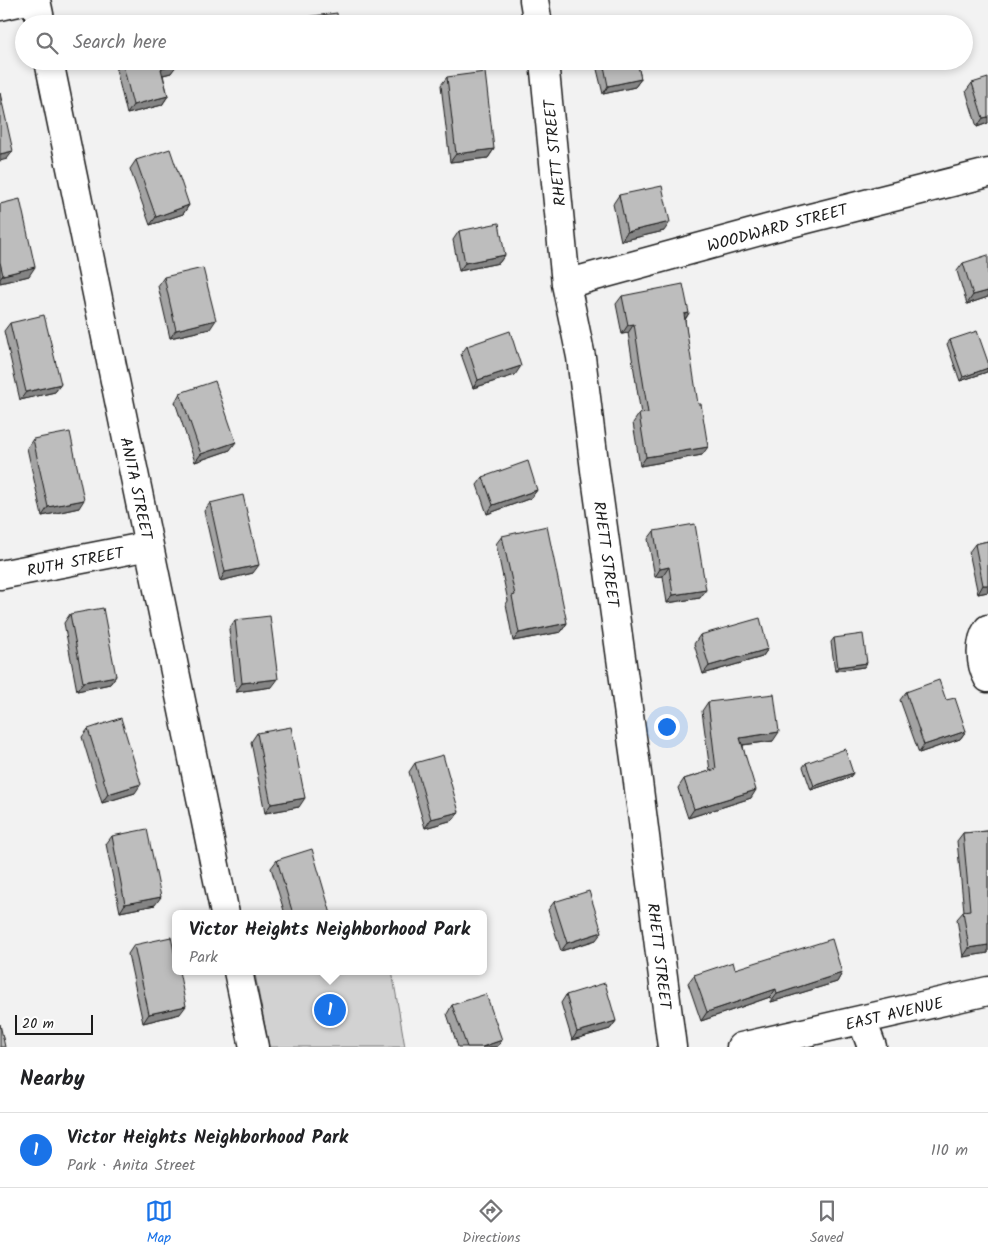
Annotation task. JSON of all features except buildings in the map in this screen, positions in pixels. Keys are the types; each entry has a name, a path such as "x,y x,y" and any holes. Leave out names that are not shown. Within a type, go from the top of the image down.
{"street":[{"path":"0,6 27,0"},
{"path":"36,0 39,15"},
{"path":"534,0 536,15"},
{"name":"ANITA STREET","path":"51,70 224,910"},
{"name":"RHETT STREET","path":"545,70 566,284 581,358 672,1047"},
{"name":"WOODWARD STREET","path":"566,284 771,228 988,173"},
{"name":"RUTH STREET","path":"0,575 149,546"},
{"path":"988,629 980,646 988,678"},
{"path":"239,975 254,1047"},
{"name":"EAST AVENUE","path":"741,1047 988,992"},
{"path":"862,1020 872,1047"}],"shaded area":[{"path":"255,975 393,975 405,1047 269,1047"}],"place":[{"name":"Victor Heights Neighborhood Park","path":"330,1010"}]}
